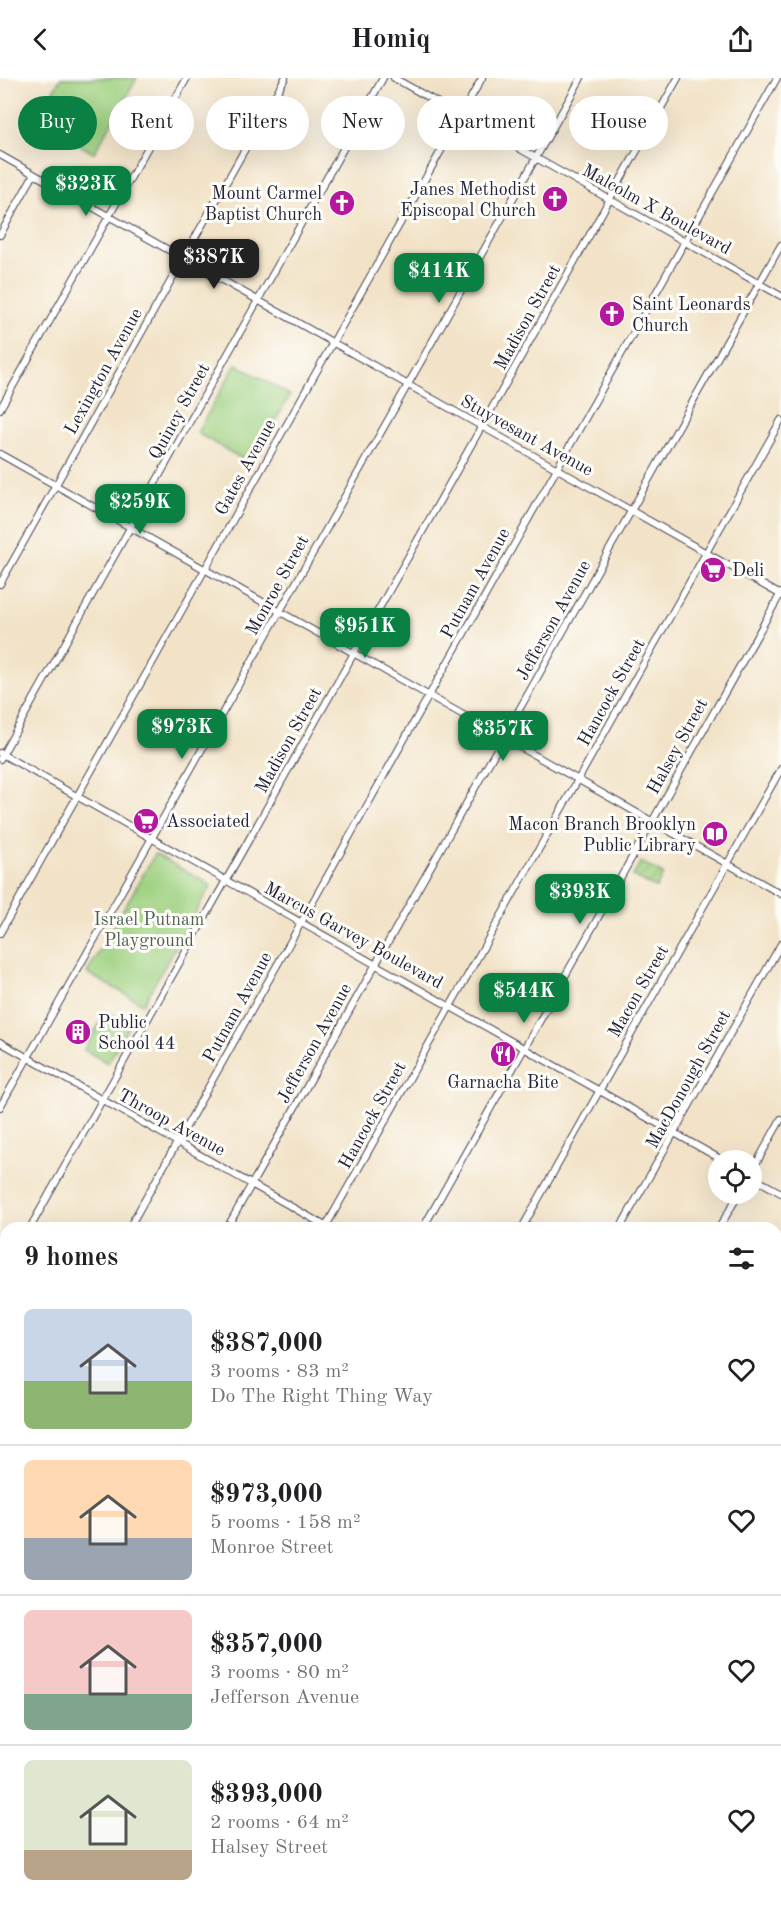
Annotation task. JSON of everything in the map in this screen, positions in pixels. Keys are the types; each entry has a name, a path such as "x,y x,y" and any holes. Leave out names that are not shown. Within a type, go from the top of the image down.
{"street":[{"path":"0,409 187,78"},
{"name":"Lexington Avenue","path":"0,584 285,78"},
{"name":"Quincy Street","path":"1,755 383,78"},
{"name":"Malcolm X Boulevard","path":"394,78 426,96"},
{"name":"Gates Avenue","path":"472,96 482,78"},
{"name":"Monroe Street","path":"0,1107 580,78"},
{"name":"Madison Street","path":"33,1222 678,78"},
{"name":"Putnam Avenue","path":"132,1222 777,78"},
{"name":"Gates Avenue","path":"0,933 442,150"},
{"name":"Malcolm X Boulevard","path":"522,150 781,296"},
{"path":"0,155 183,258"},
{"path":"0,235 34,174"},
{"name":"Jefferson Avenue","path":"230,1222 781,245"},
{"name":"Stuyvesant Avenue","path":"183,258 781,594"},
{"name":"Hancock Street","path":"330,1222 781,420"},
{"path":"0,454 781,894"},
{"name":"Halsey Street","path":"426,1222 781,594"},
{"name":"Marcus Garvey Boulevard","path":"1,755 708,1152"},
{"name":"Macon Street","path":"525,1222 781,769"},
{"name":"MacDonough Street","path":"624,1222 781,944"},
{"name":"Throop Avenue","path":"0,1042 317,1222"},
{"path":"762,1153 781,1119"},
{"path":"762,1183 781,1193"},
{"path":"723,1222 733,1204"}],"green space":[{"path":"61,78 137,78 127,96 109,96 109,127 97,148 97,96 50,96"},
{"path":"236,364 290,395 251,464 197,433"},
{"name":"Israel Putnam Playground","path":"155,854 211,885 143,1004 87,973"},
{"path":"641,862 663,874 656,888 633,876"},
{"path":"106,1012 129,1025 108,1063 84,1050"}],"place":[{"name":"Janes Methodist Episcopal Church","path":"555,199"},
{"name":"Mount Carmel Baptist Church","path":"342,203"},
{"name":"Saint Leonards Church","path":"612,314"},
{"name":"Deli","path":"713,570"},
{"name":"Associated","path":"146,821"},
{"name":"Macon Branch Brooklyn Public Library","path":"715,834"},
{"name":"Public School 44","path":"78,1032"},
{"name":"Garnacha Bite","path":"503,1054"}]}
